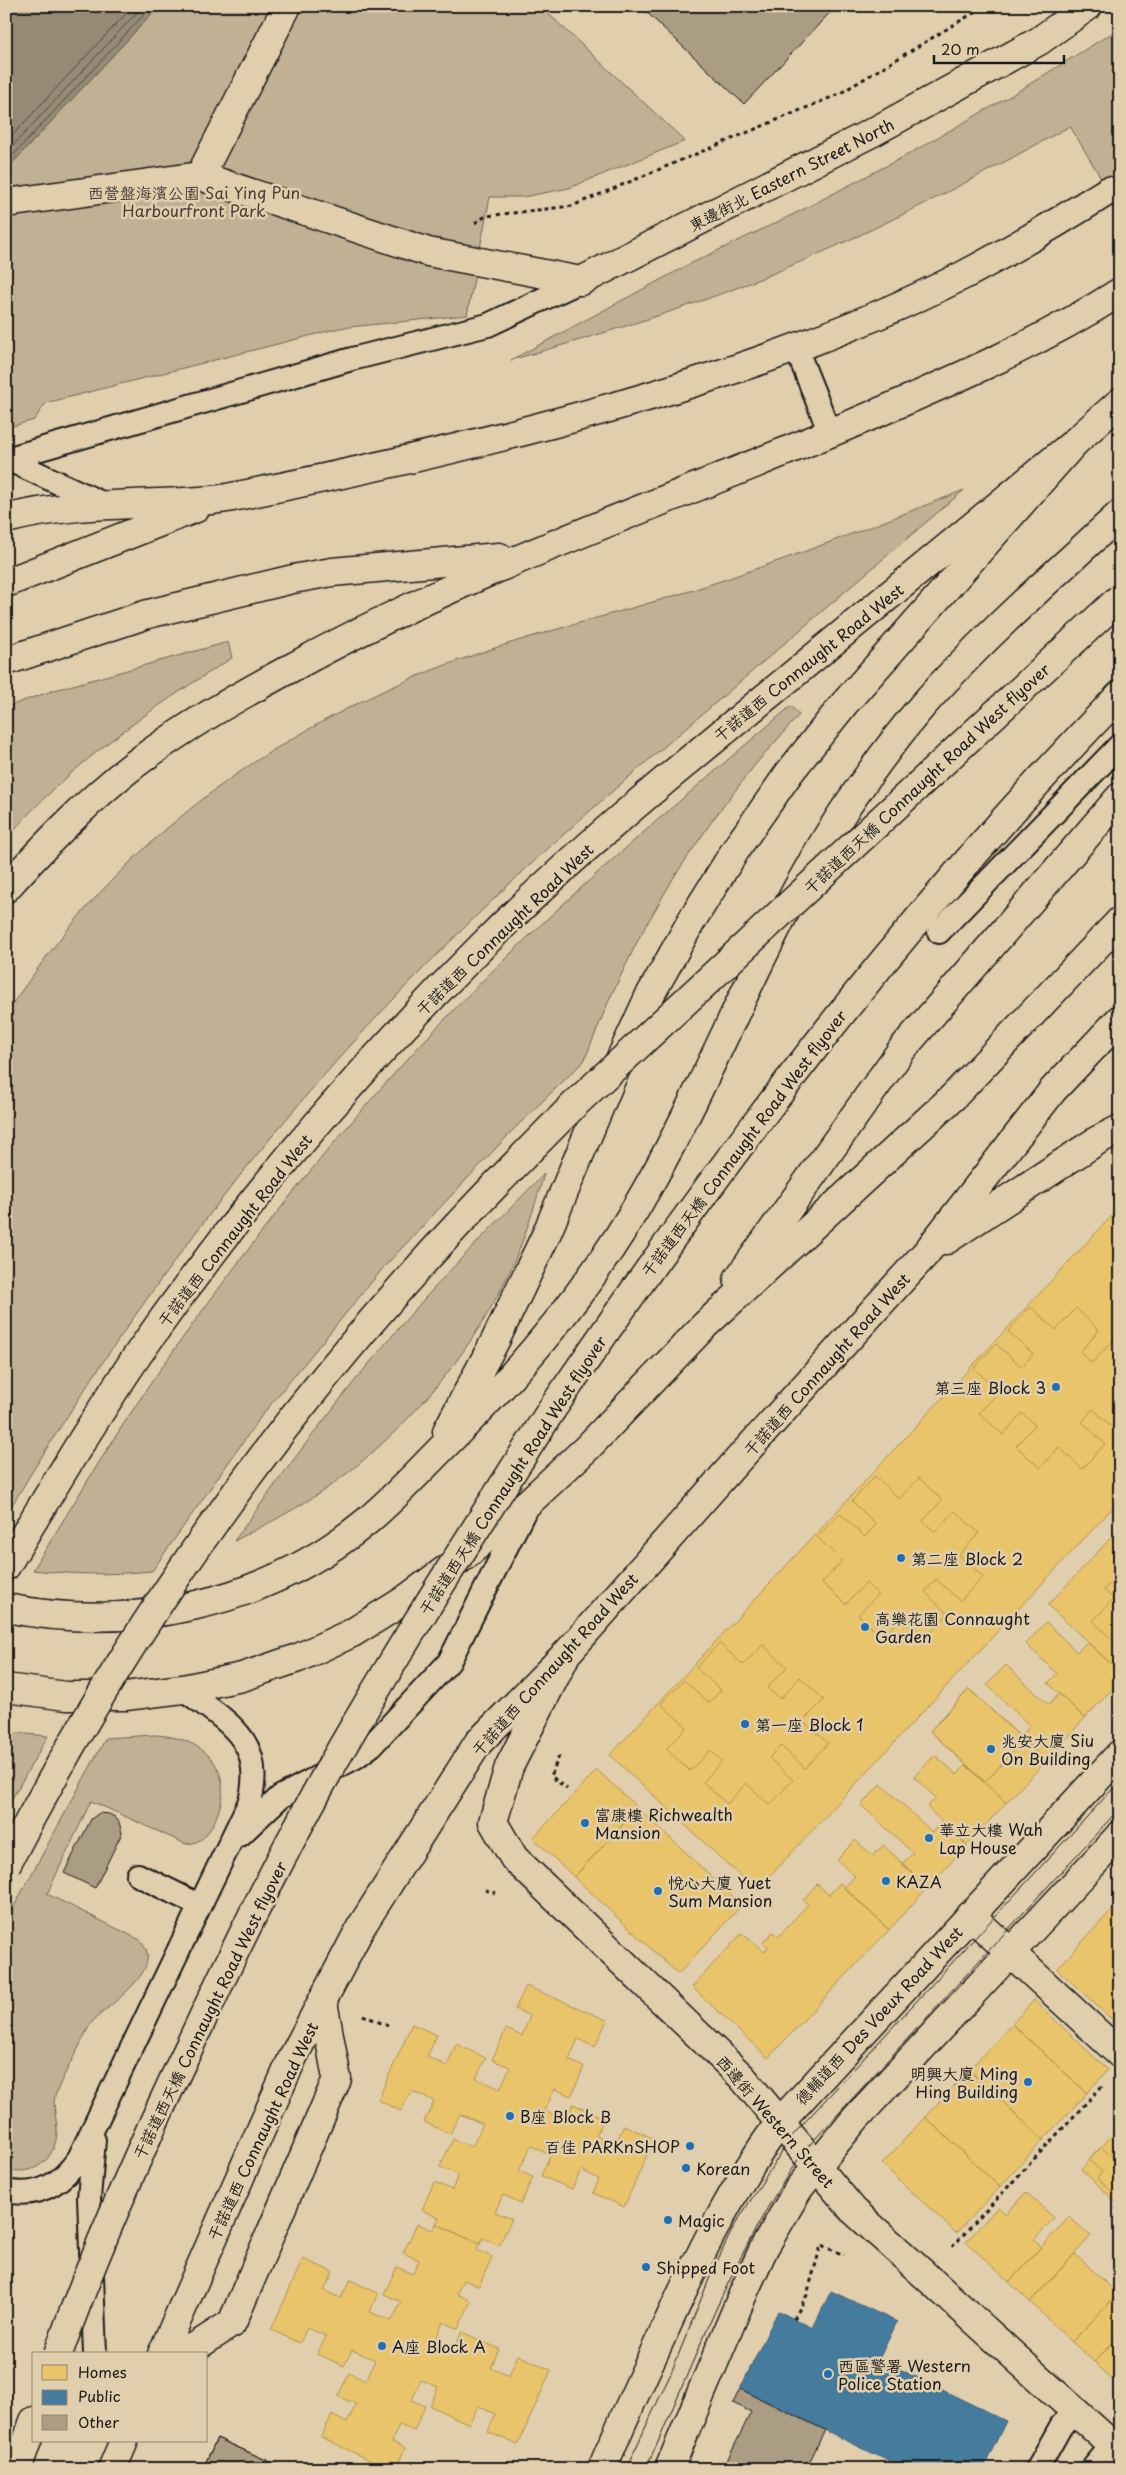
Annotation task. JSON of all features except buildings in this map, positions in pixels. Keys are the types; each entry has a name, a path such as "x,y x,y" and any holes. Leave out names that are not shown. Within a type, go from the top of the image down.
{"main road":[{"path":"200,176 286,6"},
{"name":"東邊街北 Eastern Street North","path":"581,281 875,131 1039,41 1088,6"},
{"path":"6,203 200,176 428,252 581,281"},
{"path":"6,583 216,500 499,439 706,381 796,348 883,312 961,276 1036,236 1108,191"},
{"path":"6,888 41,849 87,805 135,764 187,728 273,677 357,632 522,555 830,433 1010,354 1084,315 1120,292"},
{"name":"干諾道西 Connaught Road West","path":"6,1566 66,1466 139,1354 218,1245 302,1141 391,1040 484,944 582,851 684,764 1075,442 1120,402"},
{"path":"431,1459 464,1400 524,1281 579,1159 612,1077 649,997 692,920 738,846 789,773 844,704 1075,442"},
{"path":"6,520 22,515 106,505 216,500"},
{"path":"6,1608 34,1613 81,1617 128,1616 174,1610 221,1599 257,1587 315,1557 362,1526 399,1494 531,1356 606,1257 648,1187 687,1114 802,880 842,814 884,752 925,703 1043,586 1120,514"},
{"path":"6,661 148,614 293,579 332,572 522,555"},
{"name":"干諾道西天橋 Connaught Road West flyover","path":"6,1865 85,1723 144,1627 208,1533 275,1441 339,1360 419,1267 496,1183 576,1103 1120,598"},
{"name":"干諾道西天橋 Connaught Road West flyover","path":"59,2352 83,2283 153,2122 248,1922 332,1766 438,1586 552,1409 635,1288 785,1084 940,894 997,828 1120,695"},
{"path":"705,1325 903,1048 1120,797"},
{"path":"6,1688 66,1696 125,1696 183,1689 261,1670 298,1658 352,1633 402,1602 467,1554 529,1502 588,1448 705,1325 953,1097 1120,921"},
{"name":"干諾道西 Connaught Road West","path":"163,2352 293,2057 372,1910 478,1743 567,1653 736,1462 926,1253 1052,1090 1120,1019"},
{"path":"926,1253 1098,1140 1120,1130"},
{"name":"西邊街 Western Street","path":"567,1653 509,1767 493,1822 514,1858 742,2077 853,2210 1116,2448"},
{"name":"德輔道西 Des Voeux Road West","path":"602,2469 713,2227 744,2174 780,2122 1120,1754"},
{"path":"669,2469 764,2248 785,2211 816,2166 855,2119 1120,1835"},
{"path":"970,1915 1120,2054"},
{"path":"181,2352 198,2345 232,2323 337,2079 323,2002"},
{"path":"16,2469 32,2426"}],"lane":[{"path":"7,459 352,359 488,325 581,281"},
{"path":"796,348 830,433"},
{"path":"7,459 106,505"},
{"path":"938,932 1120,745"},
{"path":"221,1859 239,1836 280,1797 356,1757 372,1745 449,1662 529,1502"},
{"path":"6,2191 20,2194 38,2192 55,2184 68,2173 79,2158 250,1801 254,1785 251,1753 245,1740 235,1728 183,1689"},
{"path":"138,1875 199,1905"},
{"path":"95,2352 89,2198 90,2170 100,2114"},
{"path":"1037,2469 1061,2426 1074,2411"},
{"path":"1092,2469 1116,2448"}],"path":[{"path":"486,216 572,206 839,94 985,6"},
{"path":"559,1756 552,1776 567,1789"},
{"path":"362,2014 388,2026"},
{"path":"952,2247 1108,2079"},
{"path":"794,2319 807,2295 821,2245"}],"green space":[{"name":"西營盤海濱公園 Sai Ying Pun Harbourfront Park","path":"159,6 540,6 685,141 569,188 523,197 490,197 467,315 340,328 46,403 34,420 6,428 6,170"},
{"path":"1120,28 1120,210 1070,126 903,214 835,247 765,277 694,304 511,360 690,264 800,211 907,155 1012,95"},
{"path":"964,490 585,815 497,896 402,991 276,1131 217,1204 107,1356 55,1435 6,1515 6,1013 56,945 109,883 156,838 234,776 307,730 390,688 432,670 483,652 690,591 759,568"},
{"path":"228,642 232,658 171,697 112,740 56,787 6,839 6,707 55,690"},
{"path":"791,706 799,715 754,766 712,821 674,877 640,936 610,998 584,1061 515,1128 384,1267 262,1415 152,1571 92,1574 33,1570 119,1431 174,1350 291,1195 374,1096 462,1001 542,923"},
{"path":"544,1174 528,1226 507,1277 473,1337 431,1393 383,1443 330,1486 295,1509 234,1541 320,1425 388,1341 443,1278"},
{"path":"6,1732 48,1736 6,1809"},
{"path":"153,1735 172,1737 188,1742 202,1750 212,1760 219,1773 222,1787 221,1804 214,1822 206,1834 196,1842 186,1844 91,1801 47,1894 140,1940 147,1951 147,1963 142,1974 133,1985 90,2024 65,2073 54,2101 56,2141 48,2158 42,2164 26,2171 6,2169 6,1921 106,1738"}],"water":[{"path":"6,6 159,6 6,170"}],"tram line":[{"path":"626,2469 671,2373 712,2272 733,2228 791,2137 1120,1781"},
{"path":"646,2469 699,2346 737,2266 779,2188 804,2151 1120,1808"}],"place":[{"name":"第三座 Block 3","path":"1056,1387"},
{"name":"第二座 Block 2","path":"901,1558"},
{"name":"高樂花園 Connaught Garden","path":"865,1627"},
{"name":"第一座 Block 1","path":"745,1724"},
{"name":"兆安大廈 Siu On Building","path":"991,1749"},
{"name":"富康樓 Richwealth Mansion","path":"585,1823"},
{"name":"華立大樓 Wah Lap House","path":"929,1838"},
{"name":"KAZA","path":"886,1881"},
{"name":"悅心大廈 Yuet Sum Mansion","path":"658,1891"},
{"name":"明興大廈 Ming Hing Building","path":"1028,2082"},
{"name":"B座 Block B","path":"510,2116"},
{"name":"百佳 PARKnSHOP","path":"690,2146"},
{"name":"Korean","path":"686,2168"},
{"name":"Magic","path":"668,2220"},
{"name":"Shipped Foot","path":"646,2267"},
{"name":"A座 Block A","path":"382,2346"},
{"name":"西區警署 Western Police Station","path":"828,2374"}]}
